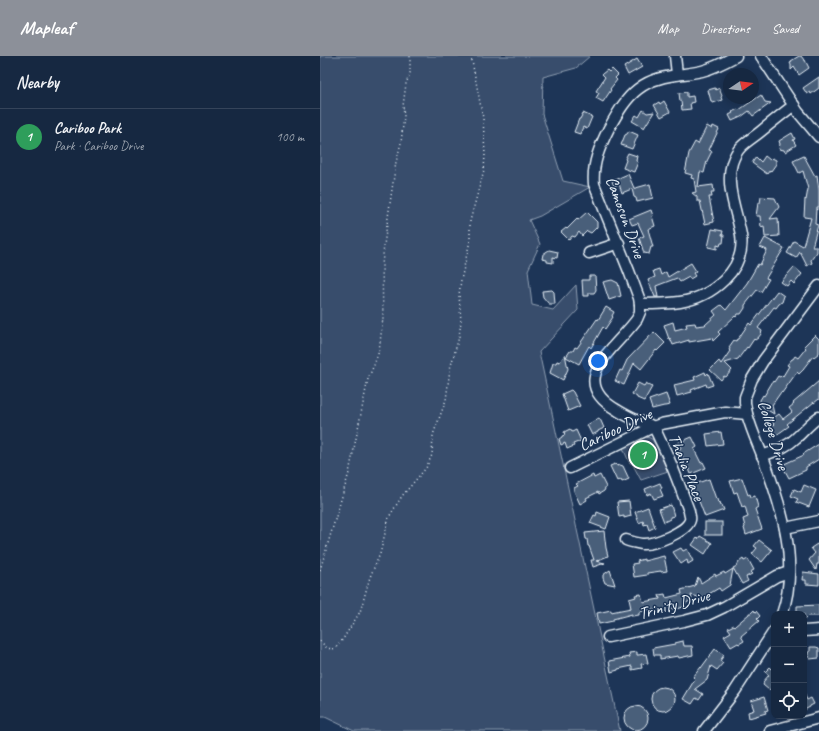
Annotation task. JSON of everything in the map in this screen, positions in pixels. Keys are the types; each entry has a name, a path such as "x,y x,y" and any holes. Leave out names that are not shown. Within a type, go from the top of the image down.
{"street":[{"path":"675,56 677,74"},
{"name":"Camosun Drive","path":"640,304 637,291 594,184 594,170 597,155 605,135 625,103 637,89 652,80 709,69 736,56"},
{"path":"761,56 794,105 819,137"},
{"path":"653,427 626,415 607,404 598,393 594,383 596,372 605,355 637,319 640,312 640,304 679,302 699,297 716,286 732,272 739,257 741,245 730,178 732,162 740,148 794,105"},
{"path":"590,253 618,243"},
{"name":"College Drive","path":"783,611 788,590 788,544 776,496 747,414 745,397 752,379 763,361 819,286"},
{"name":"Cariboo Drive","path":"570,468 661,424 715,413 725,412 747,414"},
{"path":"762,456 779,450 790,443 819,417"},
{"name":"Thalia Place","path":"626,540 643,544 661,540 684,528 691,518 671,464 653,427"},
{"path":"785,528 819,522"},
{"name":"Trinity Drive","path":"608,637 684,622 707,614 724,607 777,576 789,572"},
{"path":"807,631 819,630"},
{"path":"704,731 735,691 771,636"},
{"path":"770,731 819,718"}],"path":[{"path":"320,570 349,473 368,378 379,351 383,318 382,265 384,245 396,162 401,143 404,116 403,106 406,84 410,73 410,56"},
{"path":"320,641 327,648 336,648 360,612 370,577 380,554 389,517 402,496 426,468 432,455 433,435 446,400 450,369 460,337 461,321 459,295 461,280 470,241 470,221 484,170 485,155 483,118 472,56"}],"shaded area":[{"path":"320,56 590,56 576,68 543,77 542,114 563,181 590,187 540,216 529,220 540,244 528,270 532,305 553,310 576,285 578,310 539,352 620,731 354,731 325,717 320,717"},
{"path":"646,437 653,440 668,471 641,480 633,465 629,462 623,448"}],"building":[{"path":"799,56 805,60 809,68 799,75 794,67 791,70 790,63"},
{"path":"637,59 642,67 628,75 624,67"},
{"path":"612,69 618,75 615,78 617,80 603,102 596,98 599,93 596,91 605,77 602,74 607,70 609,72"},
{"path":"819,77 819,88 811,94 810,92 807,94 803,88"},
{"path":"715,88 716,90 719,88 722,100 713,103 708,90"},
{"path":"687,92 687,97 693,96 694,102 690,103 691,109 682,110 679,93"},
{"path":"761,95 765,102 771,103 753,116 749,111 732,121 729,115 733,113 732,112 738,109 739,110 748,104 759,104 759,96"},
{"path":"664,101 670,112 661,117 654,105 659,102 660,104"},
{"path":"643,110 647,113 654,112 644,128 632,121 636,115 639,117"},
{"path":"583,113 592,117 587,129 583,127 580,134 574,132"},
{"path":"707,126 712,129 713,126 719,129 709,150 712,151 707,161 704,173 700,172 698,187 713,185 714,192 711,192 712,197 709,197 714,222 705,224 700,201 697,201 697,197 692,193 696,192 694,179 691,178 692,175 685,173 689,153 695,142 698,144"},
{"path":"629,131 638,135 632,149 621,145 625,135"},
{"path":"792,133 795,139 793,140 796,145 785,152 784,150 779,149 779,141"},
{"path":"628,153 637,156 636,161 638,162 634,172 623,168"},
{"path":"765,156 770,160 772,158 776,160 776,164 767,174 752,163 756,157 761,162"},
{"path":"804,156 815,176 817,175 819,190 819,207 817,207 817,210 816,209 815,224 818,225 812,247 817,247 817,252 811,260 812,263 807,266 800,252 796,258 787,253 794,241 803,246 811,218 804,217 805,199 806,200 808,189 803,171 799,173 793,161"},
{"path":"628,174 634,188 622,193 619,184 614,186 612,181"},
{"path":"650,184 653,198 637,202 632,189"},
{"path":"761,197 775,198 779,207 770,219 778,218 779,236 765,237 764,226 761,227 760,216 756,216 758,203 760,203"},
{"path":"651,210 655,226 648,229 653,247 651,247 649,254 644,253 639,238 644,236 638,223 632,225 629,219"},
{"path":"587,212 597,222 597,227 591,233 587,231 582,236 579,232 575,237 572,236 569,240 561,232 566,228 567,229"},
{"path":"712,229 723,231 722,235 724,235 723,243 721,243 720,246 717,245 717,249 708,247"},
{"path":"765,238 784,248 766,278 769,279 761,292 757,290 745,305 745,308 741,314 738,314 736,317 735,316 718,332 720,334 713,341 712,338 689,342 689,340 673,345 664,325 673,322 675,330 687,327 686,324 695,323 696,326 705,325 716,315 713,311 721,305 726,310 747,283 758,264 760,265 767,250 760,247"},
{"path":"549,250 558,252 557,258 553,257 553,263 542,259 543,254"},
{"path":"691,263 696,271 693,273 695,276 690,279 689,277 680,282 677,278 656,286 658,297 655,297 648,280 655,277 653,271 659,269 661,275 666,272 668,277"},
{"path":"794,267 802,274 794,284 791,281 787,286 781,282"},
{"path":"589,276 595,276 596,290 594,293 589,293 589,296 583,296 582,280 589,280"},
{"path":"612,280 618,283 621,296 609,300 603,282"},
{"path":"552,290 554,292 555,304 549,304 543,297 542,291"},
{"path":"777,291 784,296 782,302 776,308 774,307 758,328 762,331 758,338 755,340 754,339 738,359 725,363 732,370 721,380 710,370 719,361 721,364 730,351 729,347 734,340 736,341 738,339 749,323 751,325"},
{"path":"606,307 614,312 613,317 605,329 603,327 591,348 589,346 579,364 566,357 570,351 573,351 575,347 577,348"},
{"path":"654,332 665,343 657,351 656,350 641,369 634,363 624,385 615,381 627,360"},
{"path":"815,335 819,339 819,353 814,357 813,356 799,374 797,372 782,393 781,392 772,405 774,414 764,408 761,405 760,400 763,395 764,396 773,381 774,382 778,376 783,376 789,366 787,365 795,356 798,358 806,348 804,346"},
{"path":"565,354 568,369 563,380 550,373 553,363 556,363 557,361 560,362"},
{"path":"705,372 706,375 708,373 713,385 707,387 706,384 691,390 692,392 677,396 674,385 695,380 694,377"},
{"path":"819,381 819,399 787,424 789,426 775,436 769,428 774,424 771,420 779,414 783,419 792,412 789,408 794,404 793,403"},
{"path":"638,383 644,386 646,383 652,387 644,401 632,394"},
{"path":"571,390 580,406 568,411 562,394"},
{"path":"666,394 670,405 652,409 649,400"},
{"path":"599,418 604,428 592,435 587,425"},
{"path":"570,429 572,432 576,430 581,441 573,444 574,446 567,449 565,443 561,445 559,439 565,435 564,432"},
{"path":"721,432 723,444 708,446 706,434"},
{"path":"692,437 697,447 694,449 701,463 703,462 706,468 691,474 678,449 681,448 678,443"},
{"path":"819,444 819,459 806,467 806,470 789,478 782,465 804,455 803,454"},
{"path":"615,464 617,466 623,466 629,479 622,482 621,480 617,481 610,466"},
{"path":"593,475 594,478 600,475 606,487 604,491 599,494 598,492 586,498 587,500 580,504 574,488 578,486 576,484"},
{"path":"742,478 748,495 750,494 751,497 755,496 758,507 755,509 762,529 746,535 743,519 748,517 745,506 742,507 737,492 734,493 730,481"},
{"path":"709,479 716,499 718,499 724,510 705,517 697,496 696,497 693,491 692,485"},
{"path":"660,483 662,488 660,489 663,496 654,499 651,493 647,495 645,489"},
{"path":"804,485 816,490 809,507 796,502 798,499 791,496 794,489 801,492"},
{"path":"629,501 631,516 624,518 624,516 619,517 617,502"},
{"path":"671,505 674,516 670,517 670,519 664,522 659,509"},
{"path":"648,507 655,527 649,530 647,524 644,525 643,521 639,523 635,512"},
{"path":"597,512 610,517 606,529 590,523 594,515 596,516"},
{"path":"705,522 722,522 722,535 705,535"},
{"path":"604,531 608,556 596,561 605,563 593,567 591,560 594,560 588,546 585,533"},
{"path":"700,536 712,543 705,554 692,545"},
{"path":"759,540 772,550 762,562 752,554 757,548 754,546"},
{"path":"817,544 819,547 819,564 817,564 816,570 809,560 815,553 811,548"},
{"path":"681,548 683,551 687,549 693,561 688,564 687,560 681,564 673,552"},
{"path":"664,556 667,571 647,573 647,575 634,577 632,564 638,563 637,561 644,559 644,561"},
{"path":"743,559 744,561 748,559 754,570 750,572 752,574 746,577 748,581 742,584 733,568"},
{"path":"733,569 730,585 721,591 719,588 702,598 691,595 692,599 684,604 685,606 678,609 659,611 659,609 652,609 639,612 639,615 632,616 632,614 599,624 597,613 631,608 629,599 636,597 635,595 641,594 643,602 660,599 659,595 665,594 666,598 682,594 681,590 695,586 698,577 701,583 715,574 716,576 724,572 725,574"},
{"path":"610,570 615,585 605,583 603,578 603,575"},
{"path":"803,572 819,574 819,585 806,584 806,580 802,580"},
{"path":"819,605 819,616 807,617 807,611 797,611 797,606"},
{"path":"754,610 760,616 757,619 759,621 741,636 744,641 731,647 724,636 731,632 728,628 734,625 735,626"},
{"path":"683,641 684,646 692,646 693,655 679,658 678,656 660,659 660,655 654,655 653,648"},
{"path":"810,647 819,648 819,658 810,659 808,652 810,652"},
{"path":"715,649 724,655 720,661 723,663 717,670 711,666 707,680 695,689 703,694 699,700 696,698 692,704 683,699 695,679 693,677"},
{"path":"637,652 637,655 646,654 648,663 641,664 642,668 632,670 632,666 611,672 609,661 630,657 629,653"},
{"path":"770,667 771,668 771,688 769,690 763,685 763,682 769,675 765,672"},
{"path":"663,687 672,690 675,699 672,708 663,711 654,708 651,699 654,690"},
{"path":"764,697 768,710 765,711 766,713 749,718 748,712 754,710 751,701"},
{"path":"811,698 814,704 807,708 807,700"},
{"path":"636,706 645,709 648,718 645,727 636,730 627,727 624,718 627,709"}],"place":[{"name":"Cariboo Park","path":"643,455"}]}
